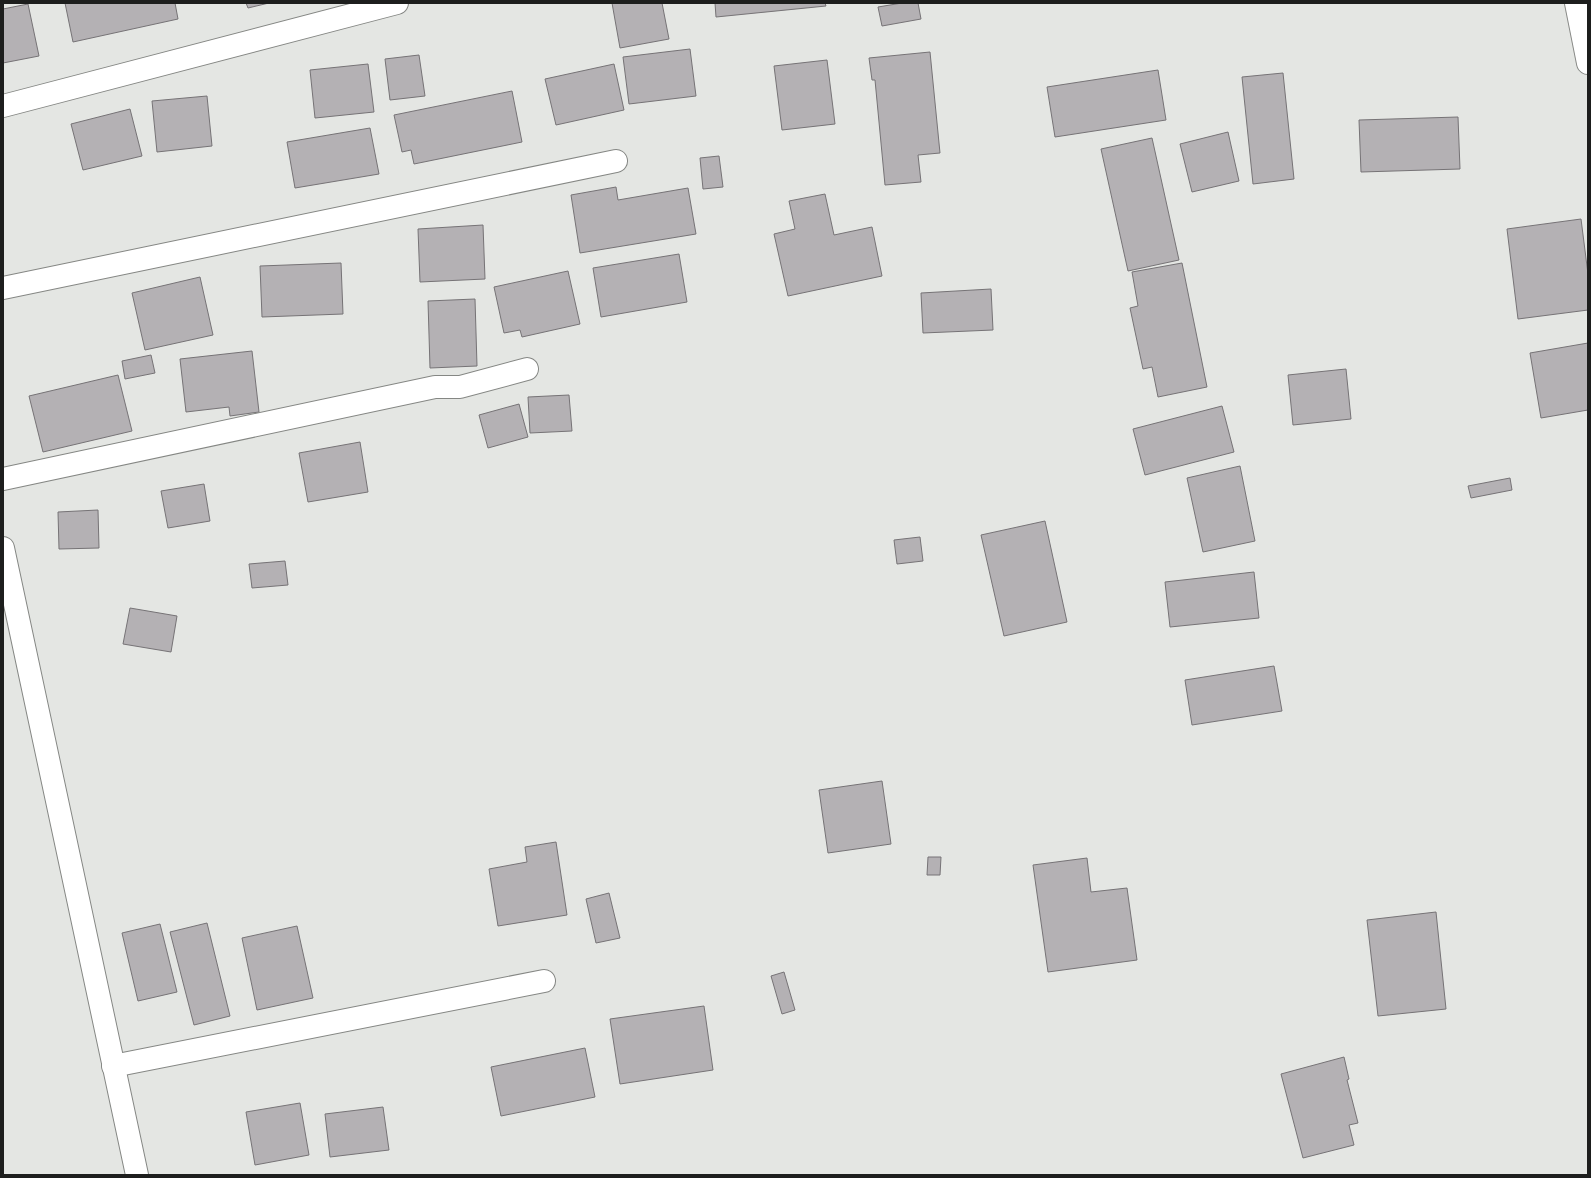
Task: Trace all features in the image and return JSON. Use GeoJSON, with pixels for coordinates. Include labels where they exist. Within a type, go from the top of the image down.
{"type":"FeatureCollection","features":[{"type":"Feature","properties":{"kind":"street"},"geometry":{"type":"LineString","coordinates":[[3,106],[397,3]]}},
{"type":"Feature","properties":{"kind":"street"},"geometry":{"type":"LineString","coordinates":[[1576,3],[1588,63]]}},
{"type":"Feature","properties":{"kind":"street"},"geometry":{"type":"LineString","coordinates":[[3,288],[616,161]]}},
{"type":"Feature","properties":{"kind":"street"},"geometry":{"type":"LineString","coordinates":[[3,479],[435,387],[460,387],[527,368]]}},
{"type":"Feature","properties":{"kind":"street"},"geometry":{"type":"LineString","coordinates":[[3,548],[137,1175]]}},
{"type":"Feature","properties":{"kind":"street"},"geometry":{"type":"LineString","coordinates":[[113,1066],[544,981]]}},
{"type":"Feature","properties":{"kind":"building"},"geometry":{"type":"Polygon","coordinates":[[[65,3],[175,3],[178,19],[73,42],[65,3]]]}},
{"type":"Feature","properties":{"kind":"building"},"geometry":{"type":"Polygon","coordinates":[[[246,3],[269,3],[248,8],[246,3]]]}},
{"type":"Feature","properties":{"kind":"building"},"geometry":{"type":"Polygon","coordinates":[[[612,3],[662,3],[669,39],[620,48],[612,3]]]}},
{"type":"Feature","properties":{"kind":"building"},"geometry":{"type":"Polygon","coordinates":[[[715,3],[825,3],[826,6],[716,17],[715,3]]]}},
{"type":"Feature","properties":{"kind":"building"},"geometry":{"type":"Polygon","coordinates":[[[902,3],[918,3],[921,19],[882,26],[878,7],[902,3]]]}},
{"type":"Feature","properties":{"kind":"building"},"geometry":{"type":"Polygon","coordinates":[[[28,4],[39,56],[3,63],[3,9],[28,4]]]}},
{"type":"Feature","properties":{"kind":"building"},"geometry":{"type":"Polygon","coordinates":[[[690,49],[696,96],[629,104],[623,57],[690,49]]]}},
{"type":"Feature","properties":{"kind":"building"},"geometry":{"type":"Polygon","coordinates":[[[930,52],[940,153],[918,155],[921,182],[885,185],[875,80],[872,80],[869,58],[930,52]]]}},
{"type":"Feature","properties":{"kind":"building"},"geometry":{"type":"Polygon","coordinates":[[[419,55],[425,96],[390,100],[385,59],[419,55]]]}},
{"type":"Feature","properties":{"kind":"building"},"geometry":{"type":"Polygon","coordinates":[[[827,60],[835,124],[782,130],[774,66],[827,60]]]}},
{"type":"Feature","properties":{"kind":"building"},"geometry":{"type":"Polygon","coordinates":[[[368,64],[374,112],[315,118],[310,70],[368,64]]]}},
{"type":"Feature","properties":{"kind":"building"},"geometry":{"type":"Polygon","coordinates":[[[614,64],[624,110],[556,125],[545,79],[614,64]]]}},
{"type":"Feature","properties":{"kind":"building"},"geometry":{"type":"Polygon","coordinates":[[[1158,70],[1166,120],[1055,137],[1047,87],[1158,70]]]}},
{"type":"Feature","properties":{"kind":"building"},"geometry":{"type":"Polygon","coordinates":[[[1283,73],[1294,179],[1253,184],[1242,77],[1283,73]]]}},
{"type":"Feature","properties":{"kind":"building"},"geometry":{"type":"Polygon","coordinates":[[[512,91],[522,142],[414,164],[411,150],[402,152],[394,115],[512,91]]]}},
{"type":"Feature","properties":{"kind":"building"},"geometry":{"type":"Polygon","coordinates":[[[207,96],[212,146],[157,152],[152,101],[207,96]]]}},
{"type":"Feature","properties":{"kind":"building"},"geometry":{"type":"Polygon","coordinates":[[[130,109],[142,156],[83,170],[71,124],[130,109]]]}},
{"type":"Feature","properties":{"kind":"building"},"geometry":{"type":"Polygon","coordinates":[[[1458,117],[1460,169],[1361,172],[1359,120],[1458,117]]]}},
{"type":"Feature","properties":{"kind":"building"},"geometry":{"type":"Polygon","coordinates":[[[370,128],[379,174],[295,188],[287,142],[370,128]]]}},
{"type":"Feature","properties":{"kind":"building"},"geometry":{"type":"Polygon","coordinates":[[[1228,132],[1239,181],[1192,192],[1180,144],[1228,132]]]}},
{"type":"Feature","properties":{"kind":"building"},"geometry":{"type":"Polygon","coordinates":[[[1152,138],[1179,260],[1128,271],[1101,149],[1152,138]]]}},
{"type":"Feature","properties":{"kind":"building"},"geometry":{"type":"Polygon","coordinates":[[[719,156],[723,187],[703,189],[700,158],[719,156]]]}},
{"type":"Feature","properties":{"kind":"building"},"geometry":{"type":"Polygon","coordinates":[[[616,187],[618,200],[688,188],[696,234],[580,253],[571,195],[616,187]]]}},
{"type":"Feature","properties":{"kind":"building"},"geometry":{"type":"Polygon","coordinates":[[[825,194],[834,235],[872,227],[882,276],[788,296],[774,234],[795,229],[789,201],[825,194]]]}},
{"type":"Feature","properties":{"kind":"building"},"geometry":{"type":"Polygon","coordinates":[[[1581,219],[1588,274],[1588,310],[1518,319],[1507,229],[1581,219]]]}},
{"type":"Feature","properties":{"kind":"building"},"geometry":{"type":"Polygon","coordinates":[[[483,225],[485,279],[420,282],[418,229],[483,225]]]}},
{"type":"Feature","properties":{"kind":"building"},"geometry":{"type":"Polygon","coordinates":[[[679,254],[687,302],[601,317],[593,268],[679,254]]]}},
{"type":"Feature","properties":{"kind":"building"},"geometry":{"type":"Polygon","coordinates":[[[341,263],[343,314],[262,317],[260,266],[341,263]]]}},
{"type":"Feature","properties":{"kind":"building"},"geometry":{"type":"Polygon","coordinates":[[[1182,263],[1207,387],[1158,397],[1152,367],[1143,369],[1130,308],[1138,306],[1132,272],[1182,263]]]}},
{"type":"Feature","properties":{"kind":"building"},"geometry":{"type":"Polygon","coordinates":[[[568,271],[580,324],[522,337],[520,330],[504,333],[494,287],[568,271]]]}},
{"type":"Feature","properties":{"kind":"building"},"geometry":{"type":"Polygon","coordinates":[[[200,277],[213,335],[145,350],[132,293],[200,277]]]}},
{"type":"Feature","properties":{"kind":"building"},"geometry":{"type":"Polygon","coordinates":[[[991,289],[993,330],[923,333],[921,293],[991,289]]]}},
{"type":"Feature","properties":{"kind":"building"},"geometry":{"type":"Polygon","coordinates":[[[475,299],[477,366],[430,368],[428,301],[475,299]]]}},
{"type":"Feature","properties":{"kind":"building"},"geometry":{"type":"Polygon","coordinates":[[[1588,343],[1588,410],[1541,418],[1530,353],[1588,343]]]}},
{"type":"Feature","properties":{"kind":"building"},"geometry":{"type":"Polygon","coordinates":[[[252,351],[259,412],[230,416],[229,407],[186,412],[180,359],[252,351]]]}},
{"type":"Feature","properties":{"kind":"building"},"geometry":{"type":"Polygon","coordinates":[[[151,355],[155,373],[125,379],[122,361],[151,355]]]}},
{"type":"Feature","properties":{"kind":"building"},"geometry":{"type":"Polygon","coordinates":[[[1346,369],[1351,419],[1293,425],[1288,375],[1346,369]]]}},
{"type":"Feature","properties":{"kind":"building"},"geometry":{"type":"Polygon","coordinates":[[[118,375],[132,431],[43,452],[29,396],[118,375]]]}},
{"type":"Feature","properties":{"kind":"building"},"geometry":{"type":"Polygon","coordinates":[[[569,395],[572,431],[530,433],[528,397],[569,395]]]}},
{"type":"Feature","properties":{"kind":"building"},"geometry":{"type":"Polygon","coordinates":[[[519,404],[528,437],[488,448],[479,415],[519,404]]]}},
{"type":"Feature","properties":{"kind":"building"},"geometry":{"type":"Polygon","coordinates":[[[1222,406],[1234,452],[1145,475],[1133,429],[1222,406]]]}},
{"type":"Feature","properties":{"kind":"building"},"geometry":{"type":"Polygon","coordinates":[[[360,442],[368,492],[308,502],[299,453],[360,442]]]}},
{"type":"Feature","properties":{"kind":"building"},"geometry":{"type":"Polygon","coordinates":[[[1240,466],[1255,541],[1203,552],[1187,478],[1240,466]]]}},
{"type":"Feature","properties":{"kind":"building"},"geometry":{"type":"Polygon","coordinates":[[[1510,478],[1512,490],[1471,498],[1468,486],[1510,478]]]}},
{"type":"Feature","properties":{"kind":"building"},"geometry":{"type":"Polygon","coordinates":[[[204,484],[210,521],[168,528],[161,491],[204,484]]]}},
{"type":"Feature","properties":{"kind":"building"},"geometry":{"type":"Polygon","coordinates":[[[98,510],[99,548],[59,549],[58,512],[98,510]]]}},
{"type":"Feature","properties":{"kind":"building"},"geometry":{"type":"Polygon","coordinates":[[[1045,521],[1067,622],[1004,636],[981,535],[1045,521]]]}},
{"type":"Feature","properties":{"kind":"building"},"geometry":{"type":"Polygon","coordinates":[[[920,537],[923,561],[897,564],[894,540],[920,537]]]}},
{"type":"Feature","properties":{"kind":"building"},"geometry":{"type":"Polygon","coordinates":[[[285,561],[288,585],[252,588],[249,564],[285,561]]]}},
{"type":"Feature","properties":{"kind":"building"},"geometry":{"type":"Polygon","coordinates":[[[1254,572],[1259,618],[1170,627],[1165,582],[1254,572]]]}},
{"type":"Feature","properties":{"kind":"building"},"geometry":{"type":"Polygon","coordinates":[[[130,608],[177,616],[171,652],[123,644],[130,608]]]}},
{"type":"Feature","properties":{"kind":"building"},"geometry":{"type":"Polygon","coordinates":[[[1274,666],[1282,711],[1192,725],[1185,680],[1274,666]]]}},
{"type":"Feature","properties":{"kind":"building"},"geometry":{"type":"Polygon","coordinates":[[[882,781],[891,844],[828,853],[819,790],[882,781]]]}},
{"type":"Feature","properties":{"kind":"building"},"geometry":{"type":"Polygon","coordinates":[[[556,842],[567,915],[498,926],[489,869],[527,862],[525,847],[556,842]]]}},
{"type":"Feature","properties":{"kind":"building"},"geometry":{"type":"Polygon","coordinates":[[[928,857],[941,857],[940,875],[927,875],[928,857]]]}},
{"type":"Feature","properties":{"kind":"building"},"geometry":{"type":"Polygon","coordinates":[[[1087,858],[1091,892],[1127,888],[1137,960],[1048,972],[1033,865],[1087,858]]]}},
{"type":"Feature","properties":{"kind":"building"},"geometry":{"type":"Polygon","coordinates":[[[609,893],[620,938],[596,943],[586,899],[609,893]]]}},
{"type":"Feature","properties":{"kind":"building"},"geometry":{"type":"Polygon","coordinates":[[[1436,912],[1446,1009],[1378,1016],[1367,920],[1436,912]]]}},
{"type":"Feature","properties":{"kind":"building"},"geometry":{"type":"Polygon","coordinates":[[[207,923],[230,1016],[194,1025],[170,932],[207,923]]]}},
{"type":"Feature","properties":{"kind":"building"},"geometry":{"type":"Polygon","coordinates":[[[160,924],[177,992],[138,1001],[122,933],[160,924]]]}},
{"type":"Feature","properties":{"kind":"building"},"geometry":{"type":"Polygon","coordinates":[[[297,926],[313,998],[257,1010],[242,938],[297,926]]]}},
{"type":"Feature","properties":{"kind":"building"},"geometry":{"type":"Polygon","coordinates":[[[784,972],[795,1010],[782,1014],[771,976],[784,972]]]}},
{"type":"Feature","properties":{"kind":"building"},"geometry":{"type":"Polygon","coordinates":[[[704,1006],[713,1070],[620,1084],[610,1019],[704,1006]]]}},
{"type":"Feature","properties":{"kind":"building"},"geometry":{"type":"Polygon","coordinates":[[[585,1048],[595,1097],[501,1116],[491,1067],[585,1048]]]}},
{"type":"Feature","properties":{"kind":"building"},"geometry":{"type":"Polygon","coordinates":[[[1344,1057],[1349,1079],[1347,1080],[1358,1123],[1349,1125],[1354,1145],[1303,1158],[1281,1074],[1344,1057]]]}},
{"type":"Feature","properties":{"kind":"building"},"geometry":{"type":"Polygon","coordinates":[[[300,1103],[309,1155],[255,1165],[246,1112],[300,1103]]]}},
{"type":"Feature","properties":{"kind":"building"},"geometry":{"type":"Polygon","coordinates":[[[383,1107],[389,1150],[330,1157],[325,1114],[383,1107]]]}}]}
